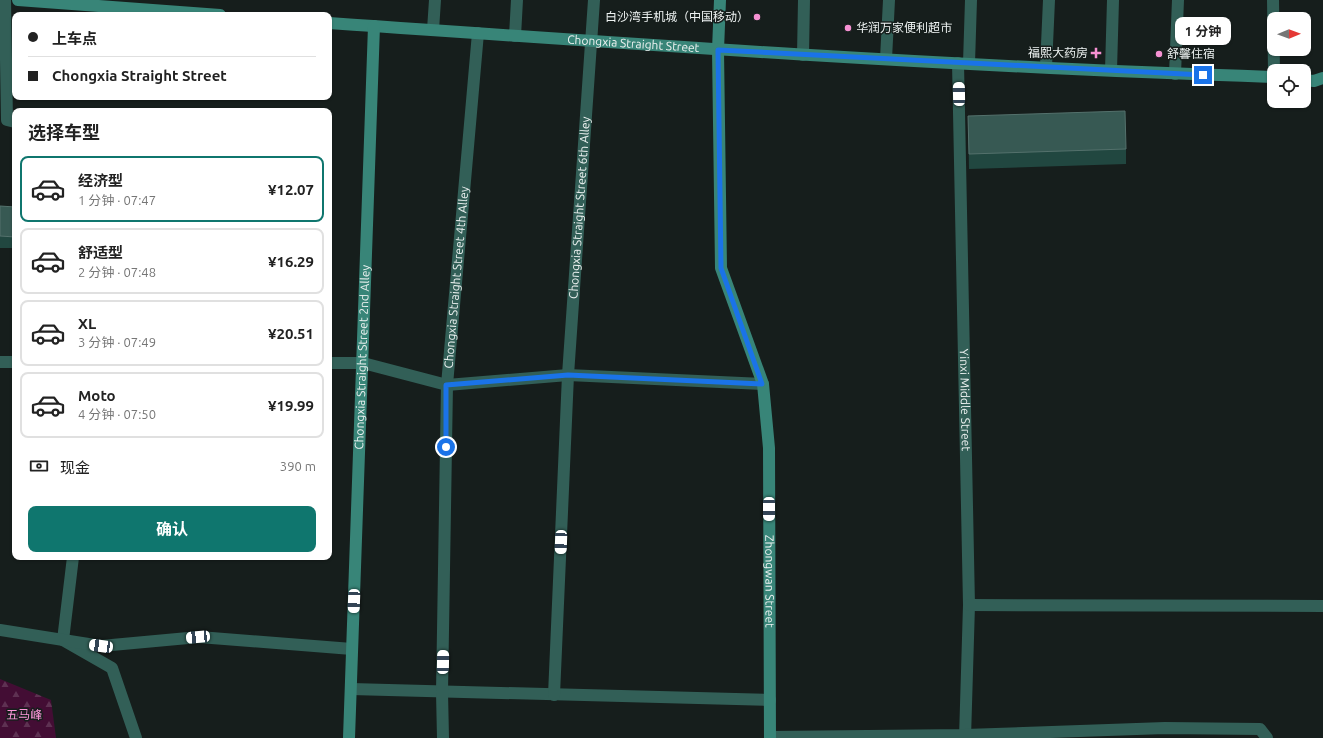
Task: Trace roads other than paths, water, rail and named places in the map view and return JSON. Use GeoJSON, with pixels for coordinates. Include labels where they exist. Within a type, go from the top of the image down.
{"type":"FeatureCollection","features":[{"type":"Feature","properties":{"kind":"street"},"geometry":{"type":"LineString","coordinates":[[5,0],[7,120],[12,121]]}},
{"type":"Feature","properties":{"kind":"street"},"geometry":{"type":"LineString","coordinates":[[18,0],[180,12]]}},
{"type":"Feature","properties":{"kind":"street"},"geometry":{"type":"LineString","coordinates":[[433,30],[434,0]]}},
{"type":"Feature","properties":{"kind":"street"},"geometry":{"type":"LineString","coordinates":[[515,36],[517,0]]}},
{"type":"Feature","properties":{"kind":"street","name":"Chongxia Straight Street 6th Alley"},"geometry":{"type":"LineString","coordinates":[[554,695],[568,375],[594,0]]}},
{"type":"Feature","properties":{"kind":"street","name":"Zhongwan Street"},"geometry":{"type":"LineString","coordinates":[[720,0],[718,50],[721,268],[762,384],[769,448],[770,738]]}},
{"type":"Feature","properties":{"kind":"street"},"geometry":{"type":"LineString","coordinates":[[803,55],[804,0]]}},
{"type":"Feature","properties":{"kind":"street"},"geometry":{"type":"LineString","coordinates":[[886,59],[889,0]]}},
{"type":"Feature","properties":{"kind":"street","name":"Yinxi Middle Street"},"geometry":{"type":"LineString","coordinates":[[965,736],[969,605],[964,63],[970,0]]}},
{"type":"Feature","properties":{"kind":"street"},"geometry":{"type":"LineString","coordinates":[[1046,67],[1049,0]]}},
{"type":"Feature","properties":{"kind":"street"},"geometry":{"type":"LineString","coordinates":[[1111,70],[1113,0]]}},
{"type":"Feature","properties":{"kind":"street"},"geometry":{"type":"LineString","coordinates":[[1174,74],[1178,0]]}},
{"type":"Feature","properties":{"kind":"street"},"geometry":{"type":"LineString","coordinates":[[1273,0],[1274,64]]}},
{"type":"Feature","properties":{"kind":"street","name":"Chongxia Straight Street"},"geometry":{"type":"LineString","coordinates":[[332,23],[803,55],[1174,74],[1267,77]]}},
{"type":"Feature","properties":{"kind":"street","name":"Chongxia Straight Street 2nd Alley"},"geometry":{"type":"LineString","coordinates":[[349,738],[374,26]]}},
{"type":"Feature","properties":{"kind":"street","name":"Chongxia Straight Street 4th Alley"},"geometry":{"type":"LineString","coordinates":[[443,738],[442,692],[446,385],[478,33]]}},
{"type":"Feature","properties":{"kind":"street"},"geometry":{"type":"LineString","coordinates":[[1311,81],[1323,78]]}},
{"type":"Feature","properties":{"kind":"street"},"geometry":{"type":"LineString","coordinates":[[0,362],[12,362]]}},
{"type":"Feature","properties":{"kind":"street"},"geometry":{"type":"LineString","coordinates":[[332,363],[363,363],[446,385],[568,375],[762,384]]}},
{"type":"Feature","properties":{"kind":"street"},"geometry":{"type":"LineString","coordinates":[[63,640],[73,560]]}},
{"type":"Feature","properties":{"kind":"street"},"geometry":{"type":"LineString","coordinates":[[969,605],[1323,606]]}},
{"type":"Feature","properties":{"kind":"street"},"geometry":{"type":"LineString","coordinates":[[0,630],[101,646],[198,637],[352,649]]}},
{"type":"Feature","properties":{"kind":"street"},"geometry":{"type":"LineString","coordinates":[[63,640],[112,668],[136,738]]}},
{"type":"Feature","properties":{"kind":"street"},"geometry":{"type":"LineString","coordinates":[[351,689],[770,700]]}},
{"type":"Feature","properties":{"kind":"street"},"geometry":{"type":"LineString","coordinates":[[770,738],[965,736],[1165,728],[1260,729],[1267,738]]}},
{"type":"Feature","properties":{"kind":"place","name":"白沙湾手机城（中国移动）"},"geometry":{"type":"Point","coordinates":[757,17]}},
{"type":"Feature","properties":{"kind":"place","name":"华润万家便利超市"},"geometry":{"type":"Point","coordinates":[848,28]}},
{"type":"Feature","properties":{"kind":"place","name":"福熙大药房"},"geometry":{"type":"Point","coordinates":[1096,53]}},
{"type":"Feature","properties":{"kind":"place","name":"舒馨住宿"},"geometry":{"type":"Point","coordinates":[1159,54]}},
{"type":"Feature","properties":{"kind":"park label","name":"五马峰"},"geometry":{"type":"Point","coordinates":[24,715]}}]}
